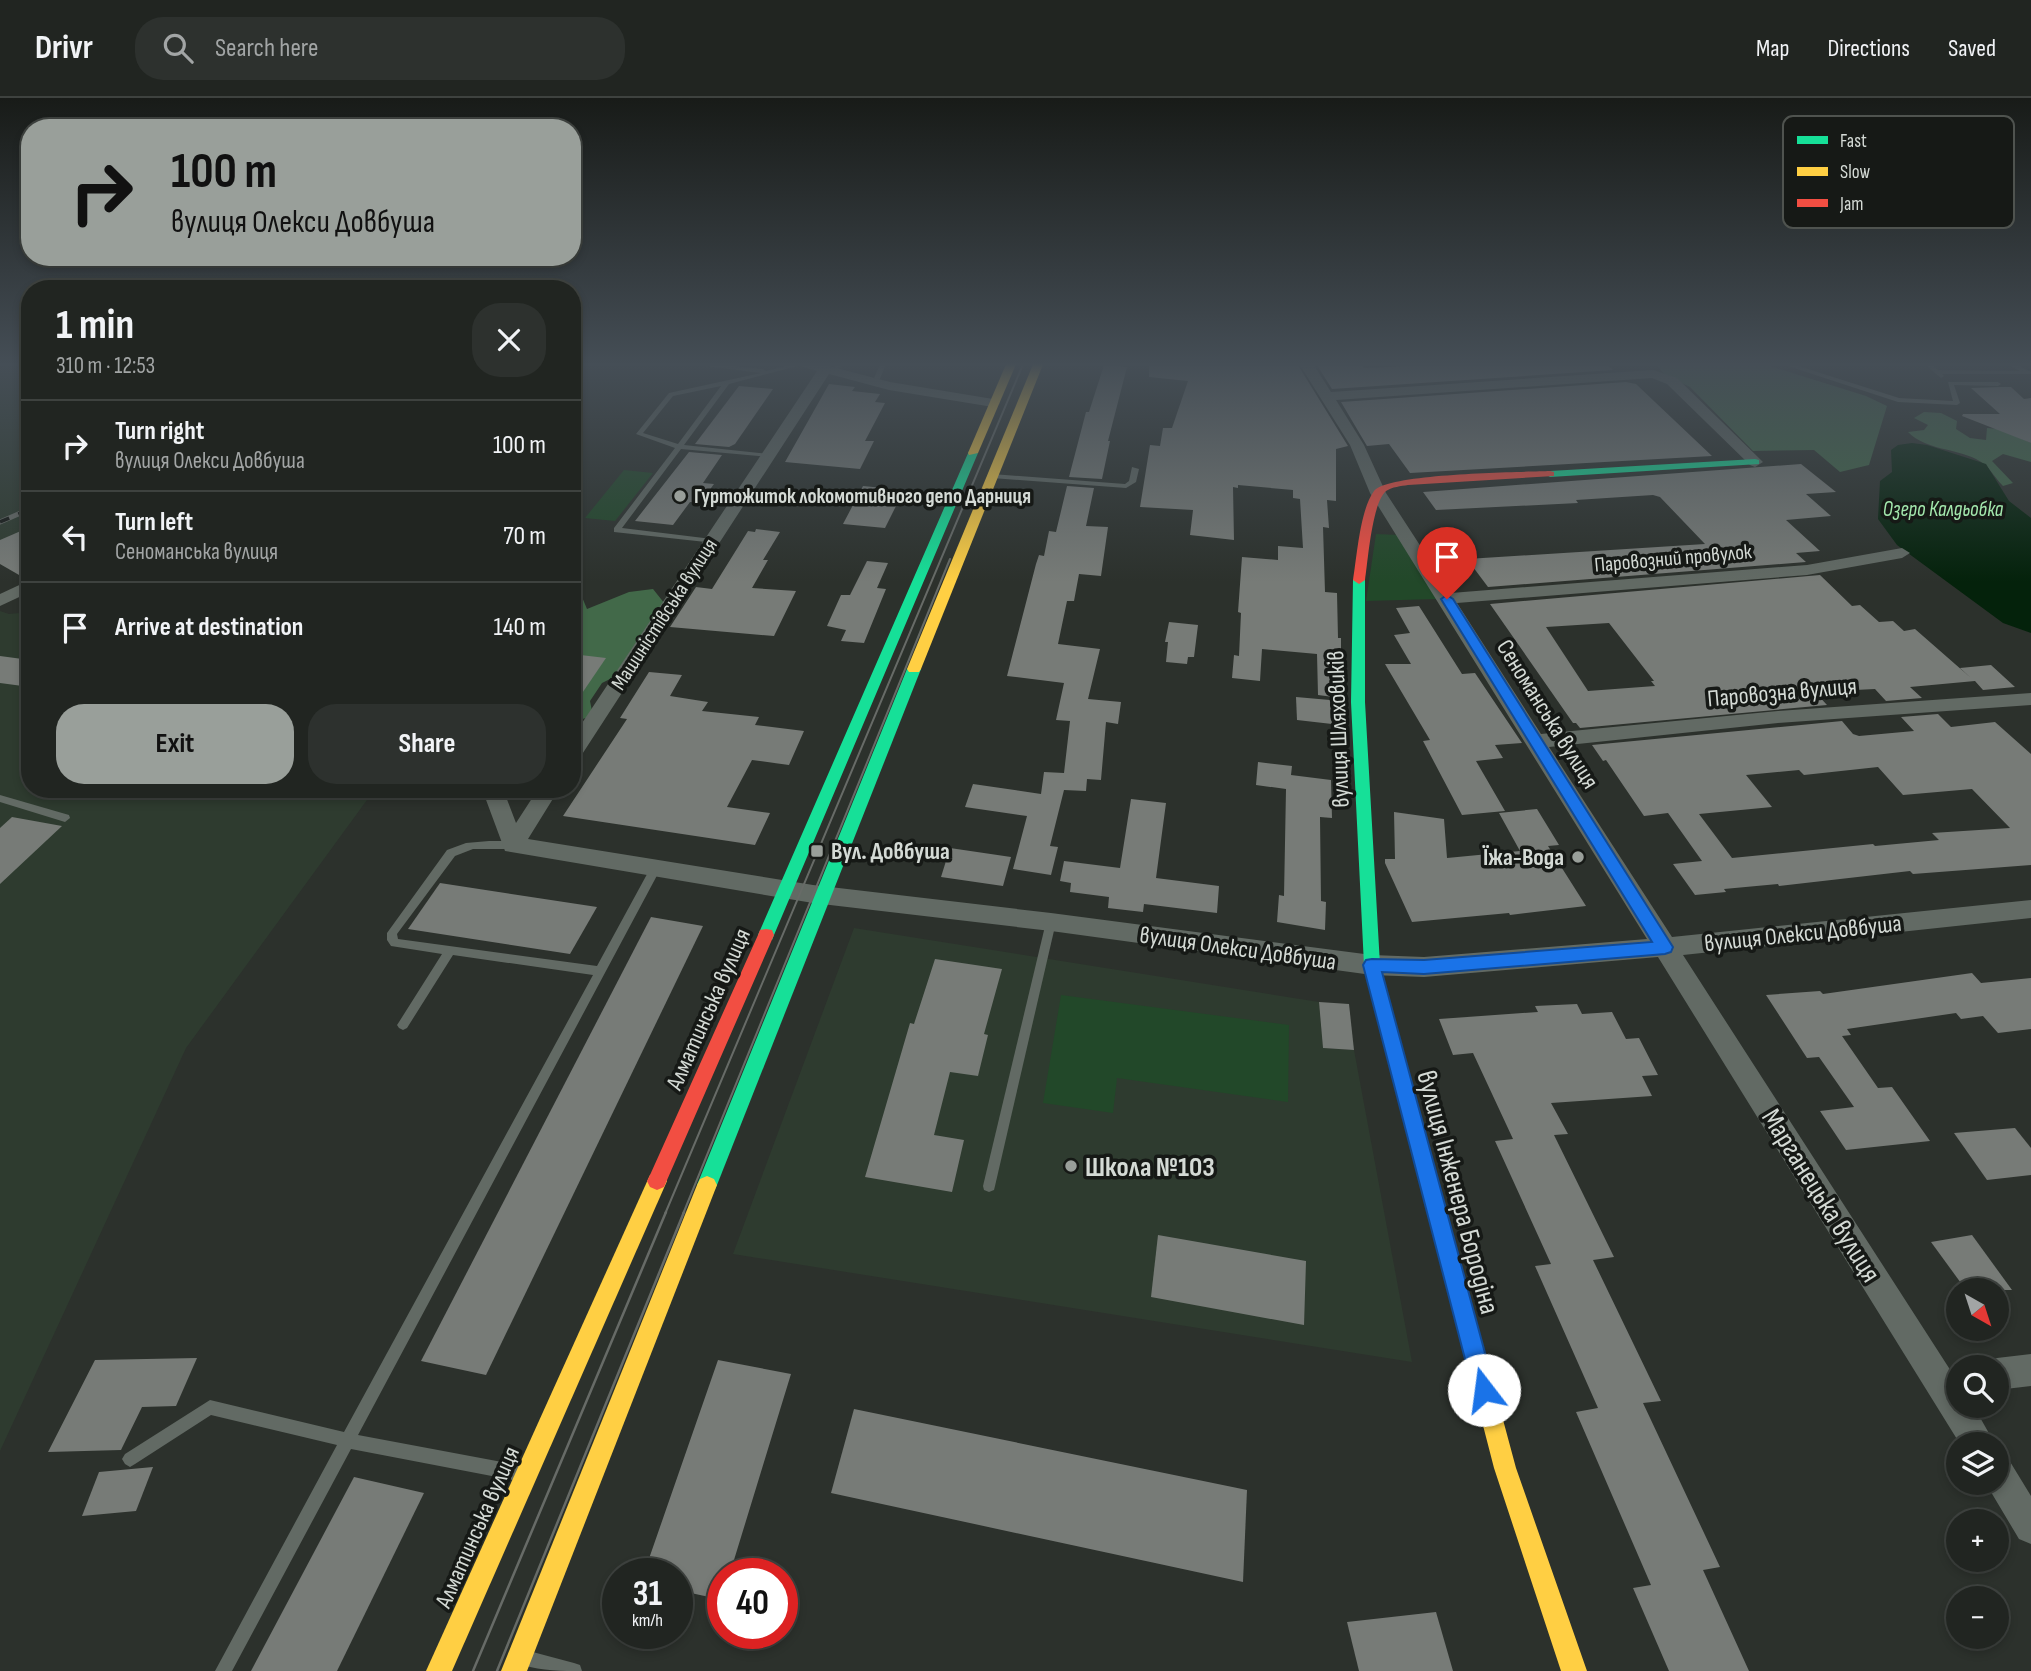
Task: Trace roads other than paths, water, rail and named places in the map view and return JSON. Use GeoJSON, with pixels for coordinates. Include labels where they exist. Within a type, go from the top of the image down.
{"type":"FeatureCollection","features":[{"type":"Feature","properties":{"kind":"street","name":"Машиністівська вулиця"},"geometry":{"type":"LineString","coordinates":[[581,740],[783,435]]}},
{"type":"Feature","properties":{"kind":"street","name":"Алматинська вулиця"},"geometry":{"type":"LineString","coordinates":[[439,1671],[786,890],[979,435]]}},
{"type":"Feature","properties":{"kind":"street"},"geometry":{"type":"LineString","coordinates":[[517,1664],[1008,435]]}},
{"type":"Feature","properties":{"kind":"street","name":"Сеноманська вулиця"},"geometry":{"type":"LineString","coordinates":[[1351,435],[1378,493],[1665,947]]}},
{"type":"Feature","properties":{"kind":"street"},"geometry":{"type":"LineString","coordinates":[[1728,435],[1755,462]]}},
{"type":"Feature","properties":{"kind":"street"},"geometry":{"type":"LineString","coordinates":[[1378,493],[1387,486],[1408,482],[1755,462]]}},
{"type":"Feature","properties":{"kind":"street","name":"вулиця Шляховиків"},"geometry":{"type":"LineString","coordinates":[[1372,965],[1359,716],[1357,588],[1367,532],[1378,493]]}},
{"type":"Feature","properties":{"kind":"street","name":"Паровозний провулок"},"geometry":{"type":"LineString","coordinates":[[1447,599],[1807,570],[1902,553]]}},
{"type":"Feature","properties":{"kind":"street","name":"Паровозна вулиця"},"geometry":{"type":"LineString","coordinates":[[1537,741],[1778,717],[2031,699]]}},
{"type":"Feature","properties":{"kind":"street"},"geometry":{"type":"LineString","coordinates":[[495,798],[513,845]]}},
{"type":"Feature","properties":{"kind":"street"},"geometry":{"type":"LineString","coordinates":[[513,845],[544,798]]}},
{"type":"Feature","properties":{"kind":"street","name":"вулиця Олекси Довбуша"},"geometry":{"type":"LineString","coordinates":[[513,845],[823,896],[1051,922],[1372,965],[1424,967],[1665,947],[2031,909]]}},
{"type":"Feature","properties":{"kind":"street","name":"Марганецька вулиця"},"geometry":{"type":"LineString","coordinates":[[1665,947],[1946,1375]]}},
{"type":"Feature","properties":{"kind":"street","name":"вулиця Інженера Бородіна"},"geometry":{"type":"LineString","coordinates":[[1372,965],[1505,1468],[1574,1671]]}},
{"type":"Feature","properties":{"kind":"street"},"geometry":{"type":"LineString","coordinates":[[2009,1373],[2031,1370]]}},
{"type":"Feature","properties":{"kind":"street"},"geometry":{"type":"LineString","coordinates":[[2009,1491],[2031,1527]]}},
{"type":"Feature","properties":{"kind":"lane"},"geometry":{"type":"LineString","coordinates":[[646,435],[679,447],[768,456]]}},
{"type":"Feature","properties":{"kind":"lane"},"geometry":{"type":"LineString","coordinates":[[688,435],[617,530],[712,541]]}},
{"type":"Feature","properties":{"kind":"lane"},"geometry":{"type":"LineString","coordinates":[[992,475],[1126,486],[1132,482],[1135,469]]}},
{"type":"Feature","properties":{"kind":"lane"},"geometry":{"type":"LineString","coordinates":[[0,798],[65,818]]}},
{"type":"Feature","properties":{"kind":"lane"},"geometry":{"type":"LineString","coordinates":[[513,845],[473,845],[461,847],[451,853],[390,937],[396,943],[600,971]]}},
{"type":"Feature","properties":{"kind":"lane"},"geometry":{"type":"LineString","coordinates":[[223,1671],[656,868]]}},
{"type":"Feature","properties":{"kind":"lane"},"geometry":{"type":"LineString","coordinates":[[989,1186],[1051,922]]}},
{"type":"Feature","properties":{"kind":"lane"},"geometry":{"type":"LineString","coordinates":[[403,1025],[450,950]]}},
{"type":"Feature","properties":{"kind":"lane"},"geometry":{"type":"LineString","coordinates":[[130,1459],[210,1407],[349,1441],[525,1474]]}},
{"type":"Feature","properties":{"kind":"lane"},"geometry":{"type":"LineString","coordinates":[[517,1664],[574,1671]]}},
{"type":"Feature","properties":{"kind":"water","name":"Озеро Калдьобка"},"geometry":{"type":"Polygon","coordinates":[[[1898,445],[1927,445],[1986,464],[2009,501],[2031,518],[2031,633],[2003,623],[1897,545],[1878,519],[1880,481],[1892,472],[1891,450],[1898,445]]]}},
{"type":"Feature","properties":{"kind":"tram line"},"geometry":{"type":"LineString","coordinates":[[665,1214],[993,435]]}},
{"type":"Feature","properties":{"kind":"tram line"},"geometry":{"type":"LineString","coordinates":[[683,1214],[950,559]]}},
{"type":"Feature","properties":{"kind":"tram line"},"geometry":{"type":"LineString","coordinates":[[473,1671],[666,1212]]}},
{"type":"Feature","properties":{"kind":"tram line"},"geometry":{"type":"LineString","coordinates":[[497,1671],[684,1212]]}},
{"type":"Feature","properties":{"kind":"railway"},"geometry":{"type":"LineString","coordinates":[[0,522],[21,513]]}},
{"type":"Feature","properties":{"kind":"place","name":"Гуртожиток локомотивного депо Дарниця"},"geometry":{"type":"Point","coordinates":[680,496]}},
{"type":"Feature","properties":{"kind":"place","name":"Вул. Довбуша"},"geometry":{"type":"Point","coordinates":[817,851]}},
{"type":"Feature","properties":{"kind":"place","name":"Їжа-Вода"},"geometry":{"type":"Point","coordinates":[1578,857]}},
{"type":"Feature","properties":{"kind":"place","name":"Школа №103"},"geometry":{"type":"Point","coordinates":[1071,1166]}}]}
